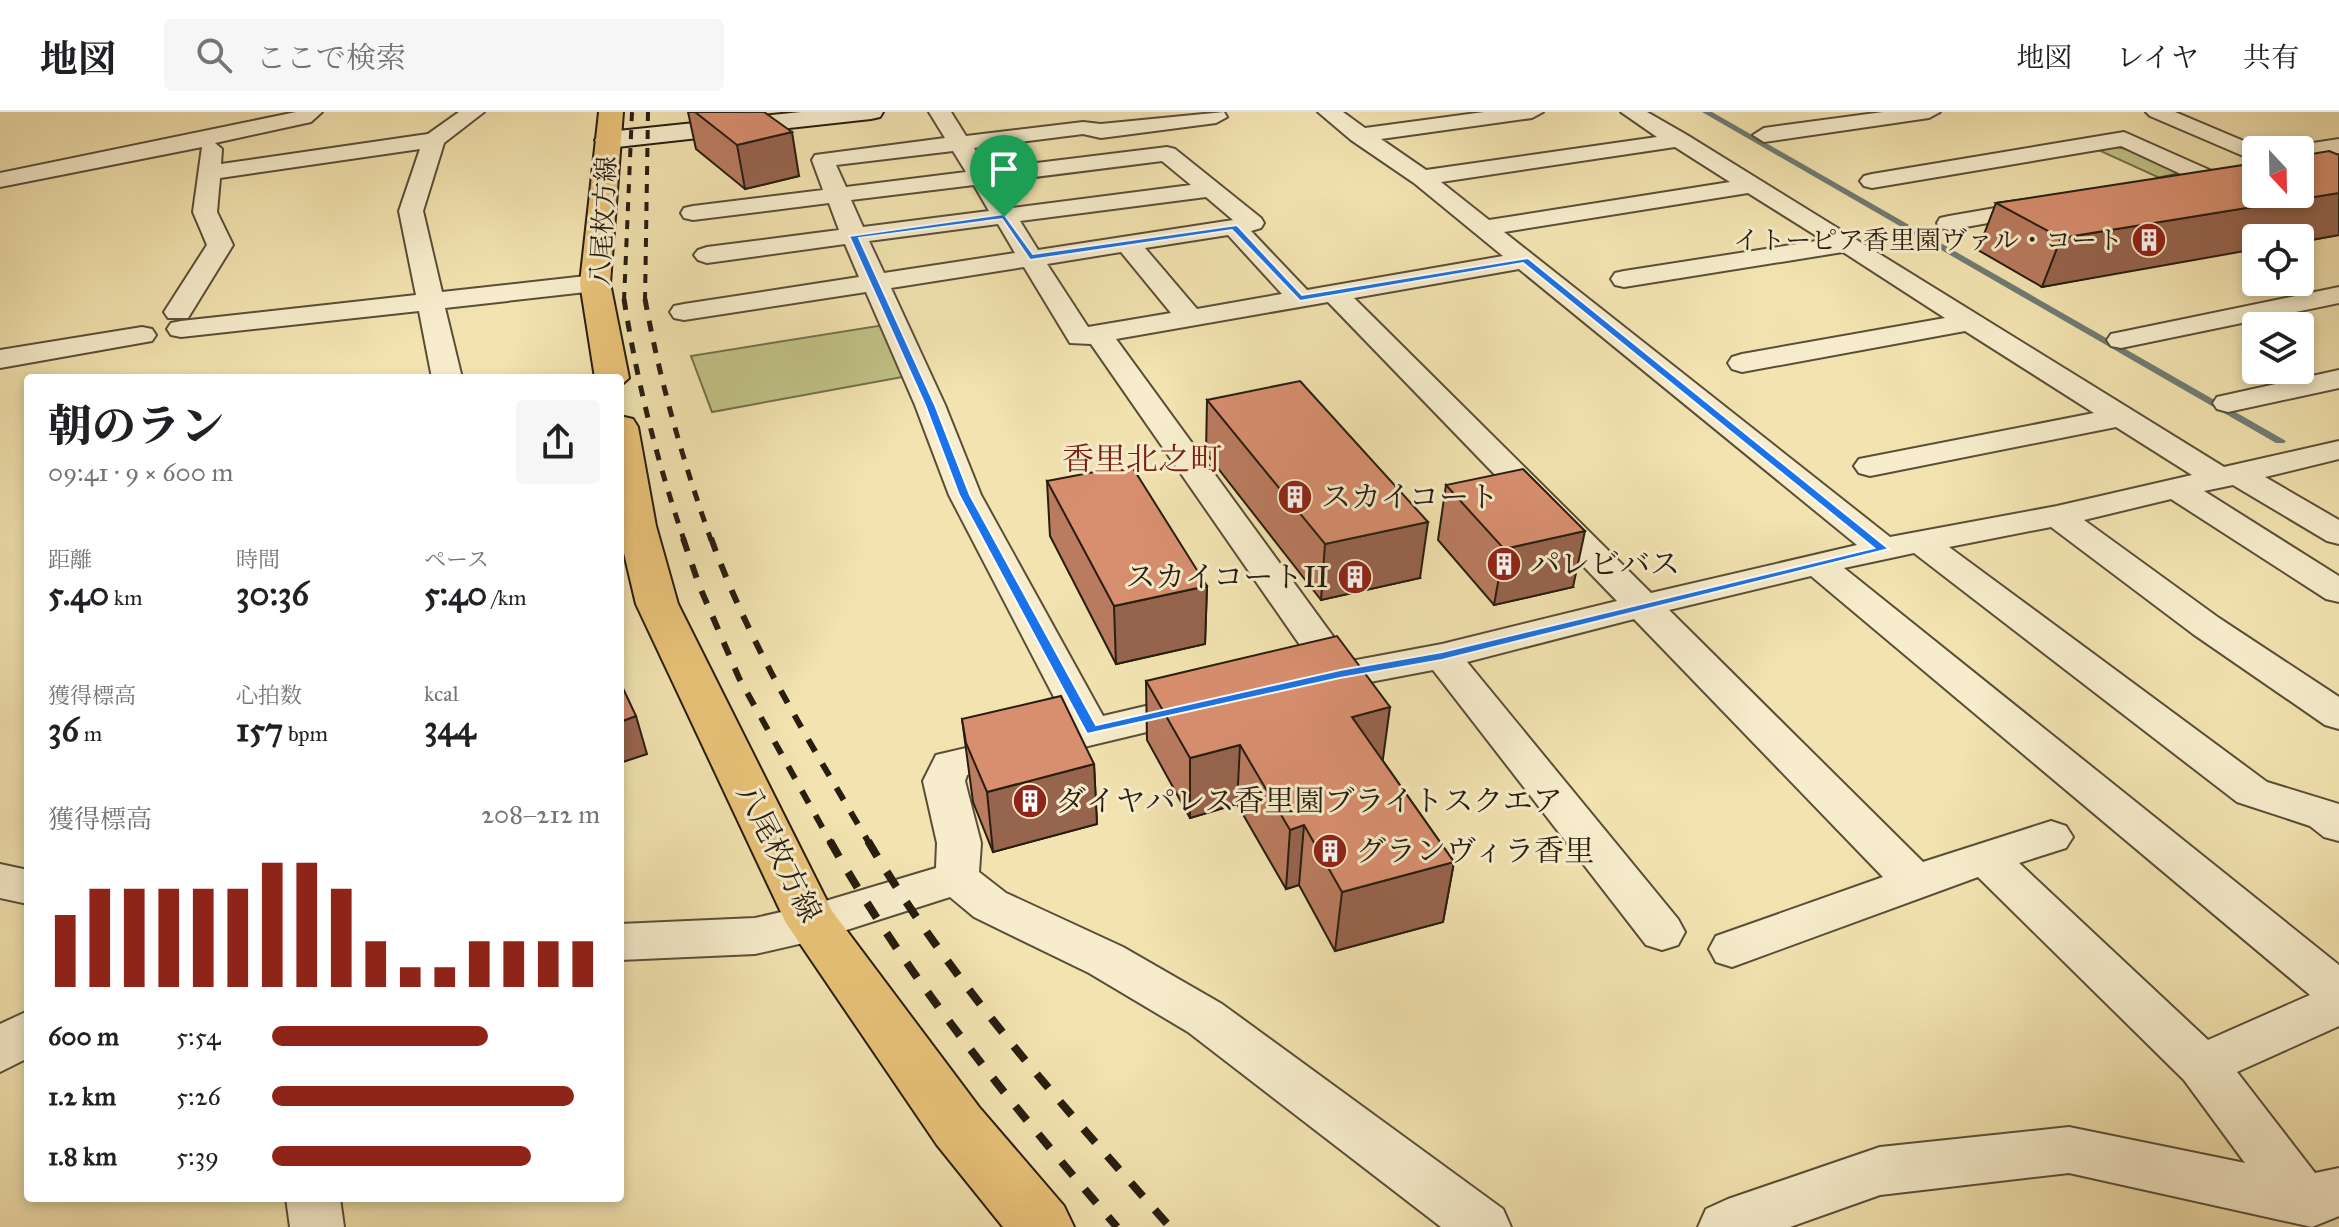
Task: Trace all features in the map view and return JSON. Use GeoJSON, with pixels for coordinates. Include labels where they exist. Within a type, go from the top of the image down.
{"type":"FeatureCollection","features":[{"type":"Feature","properties":{"kind":"main road"},"geometry":{"type":"LineString","coordinates":[[610,126],[871,112]]}},
{"type":"Feature","properties":{"kind":"main road","name":"八尾枚方線"},"geometry":{"type":"LineString","coordinates":[[610,126],[595,283],[611,374]]}},
{"type":"Feature","properties":{"kind":"main road","name":"八尾枚方線"},"geometry":{"type":"LineString","coordinates":[[624,478],[628,528],[657,604],[812,923],[958,1126],[1042,1227]]}},
{"type":"Feature","properties":{"kind":"street"},"geometry":{"type":"LineString","coordinates":[[0,180],[212,138],[303,117],[311,112]]}},
{"type":"Feature","properties":{"kind":"street"},"geometry":{"type":"LineString","coordinates":[[209,173],[434,140],[473,112]]}},
{"type":"Feature","properties":{"kind":"street"},"geometry":{"type":"LineString","coordinates":[[940,112],[1080,337],[1525,260]]}},
{"type":"Feature","properties":{"kind":"street"},"geometry":{"type":"LineString","coordinates":[[1329,112],[1422,178],[1883,549]]}},
{"type":"Feature","properties":{"kind":"street"},"geometry":{"type":"LineString","coordinates":[[1359,135],[1532,112]]}},
{"type":"Feature","properties":{"kind":"street"},"geometry":{"type":"LineString","coordinates":[[1632,112],[1754,185],[2121,417],[2339,534]]}},
{"type":"Feature","properties":{"kind":"street"},"geometry":{"type":"LineString","coordinates":[[1764,135],[1929,112]]}},
{"type":"Feature","properties":{"kind":"street"},"geometry":{"type":"LineString","coordinates":[[2164,115],[2207,112]]}},
{"type":"Feature","properties":{"kind":"street"},"geometry":{"type":"LineString","coordinates":[[2164,115],[2242,147]]}},
{"type":"Feature","properties":{"kind":"street"},"geometry":{"type":"LineString","coordinates":[[1092,731],[965,495],[930,405],[823,160],[1083,128],[1101,131],[1216,117]]}},
{"type":"Feature","properties":{"kind":"street"},"geometry":{"type":"LineString","coordinates":[[212,138],[205,212],[220,245],[179,320],[431,303],[595,283]]}},
{"type":"Feature","properties":{"kind":"street"},"geometry":{"type":"LineString","coordinates":[[1872,181],[2124,139],[2206,177],[2144,188]]}},
{"type":"Feature","properties":{"kind":"street"},"geometry":{"type":"LineString","coordinates":[[434,140],[411,211],[446,374]]}},
{"type":"Feature","properties":{"kind":"street"},"geometry":{"type":"LineString","coordinates":[[1422,178],[1679,140]]}},
{"type":"Feature","properties":{"kind":"street"},"geometry":{"type":"LineString","coordinates":[[2314,150],[2339,146]]}},
{"type":"Feature","properties":{"kind":"street"},"geometry":{"type":"LineString","coordinates":[[2169,158],[2242,150]]}},
{"type":"Feature","properties":{"kind":"street"},"geometry":{"type":"LineString","coordinates":[[684,312],[1252,223],[1167,154],[693,213]]}},
{"type":"Feature","properties":{"kind":"street"},"geometry":{"type":"LineString","coordinates":[[1949,223],[2059,204],[1972,165]]}},
{"type":"Feature","properties":{"kind":"street"},"geometry":{"type":"LineString","coordinates":[[1483,228],[1754,185]]}},
{"type":"Feature","properties":{"kind":"street"},"geometry":{"type":"LineString","coordinates":[[707,255],[1213,189]]}},
{"type":"Feature","properties":{"kind":"street"},"geometry":{"type":"LineString","coordinates":[[1234,227],[1317,296],[1642,605],[1915,882]]}},
{"type":"Feature","properties":{"kind":"street"},"geometry":{"type":"LineString","coordinates":[[1126,242],[1191,319]]}},
{"type":"Feature","properties":{"kind":"street"},"geometry":{"type":"LineString","coordinates":[[1624,279],[1848,244]]}},
{"type":"Feature","properties":{"kind":"street"},"geometry":{"type":"LineString","coordinates":[[2121,340],[2339,295]]}},
{"type":"Feature","properties":{"kind":"street"},"geometry":{"type":"LineString","coordinates":[[1742,363],[1967,322]]}},
{"type":"Feature","properties":{"kind":"street"},"geometry":{"type":"LineString","coordinates":[[1098,334],[1340,674]]}},
{"type":"Feature","properties":{"kind":"street"},"geometry":{"type":"LineString","coordinates":[[0,359],[142,335]]}},
{"type":"Feature","properties":{"kind":"street"},"geometry":{"type":"LineString","coordinates":[[2228,403],[2339,379]]}},
{"type":"Feature","properties":{"kind":"street"},"geometry":{"type":"LineString","coordinates":[[1870,466],[2121,417]]}},
{"type":"Feature","properties":{"kind":"street"},"geometry":{"type":"LineString","coordinates":[[1278,688],[1442,656],[1642,605],[1883,549],[2057,516],[2339,450]]}},
{"type":"Feature","properties":{"kind":"street"},"geometry":{"type":"LineString","coordinates":[[2177,489],[2339,591]]}},
{"type":"Feature","properties":{"kind":"street"},"geometry":{"type":"LineString","coordinates":[[2057,516],[2206,626],[2339,716]]}},
{"type":"Feature","properties":{"kind":"street"},"geometry":{"type":"LineString","coordinates":[[1921,542],[2252,792],[2325,815],[2339,826]]}},
{"type":"Feature","properties":{"kind":"street"},"geometry":{"type":"LineString","coordinates":[[1820,566],[2339,992]]}},
{"type":"Feature","properties":{"kind":"street"},"geometry":{"type":"LineString","coordinates":[[1442,656],[1662,932]]}},
{"type":"Feature","properties":{"kind":"street"},"geometry":{"type":"LineString","coordinates":[[957,878],[959,843],[944,781],[950,765],[1231,699]]}},
{"type":"Feature","properties":{"kind":"street"},"geometry":{"type":"LineString","coordinates":[[1732,949],[1985,857],[2051,837]]}},
{"type":"Feature","properties":{"kind":"street"},"geometry":{"type":"LineString","coordinates":[[1985,857],[2202,1065],[2319,1207]]}},
{"type":"Feature","properties":{"kind":"street"},"geometry":{"type":"LineString","coordinates":[[624,942],[755,936],[812,923],[957,878]]}},
{"type":"Feature","properties":{"kind":"street"},"geometry":{"type":"LineString","coordinates":[[957,878],[990,905],[1106,960],[1205,1018],[1484,1227]]}},
{"type":"Feature","properties":{"kind":"street"},"geometry":{"type":"LineString","coordinates":[[0,881],[24,886]]}},
{"type":"Feature","properties":{"kind":"street"},"geometry":{"type":"LineString","coordinates":[[2202,1065],[2339,1004]]}},
{"type":"Feature","properties":{"kind":"street"},"geometry":{"type":"LineString","coordinates":[[0,1051],[24,1034]]}},
{"type":"Feature","properties":{"kind":"street"},"geometry":{"type":"LineString","coordinates":[[1725,1227],[1880,1171],[2069,1150],[2319,1207]]}},
{"type":"Feature","properties":{"kind":"street"},"geometry":{"type":"LineString","coordinates":[[314,1202],[317,1227]]}},
{"type":"Feature","properties":{"kind":"green space"},"geometry":{"type":"Polygon","coordinates":[[[2112,146],[2159,160],[2181,176],[2162,179],[2096,149],[2112,146]]]}},
{"type":"Feature","properties":{"kind":"green space"},"geometry":{"type":"Polygon","coordinates":[[[884,325],[908,376],[712,412],[691,356],[884,325]]]}},
{"type":"Feature","properties":{"kind":"building"},"geometry":{"type":"Polygon","coordinates":[[[695,112],[764,112],[792,132],[737,145],[695,112]]]}},
{"type":"Feature","properties":{"kind":"building"},"geometry":{"type":"Polygon","coordinates":[[[2329,151],[2339,155],[2339,193],[2314,197],[2314,154],[2329,151]]]}},
{"type":"Feature","properties":{"kind":"building"},"geometry":{"type":"Polygon","coordinates":[[[2242,165],[2242,208],[2246,208],[2061,238],[1996,203],[2242,165]]]}},
{"type":"Feature","properties":{"kind":"building"},"geometry":{"type":"Polygon","coordinates":[[[1300,381],[1428,522],[1325,544],[1207,400],[1300,381]]]}},
{"type":"Feature","properties":{"kind":"building"},"geometry":{"type":"Polygon","coordinates":[[[1131,465],[1207,586],[1114,606],[1047,481],[1131,465]]]}},
{"type":"Feature","properties":{"kind":"building"},"geometry":{"type":"Polygon","coordinates":[[[1523,469],[1585,531],[1504,549],[1446,485],[1523,469]]]}},
{"type":"Feature","properties":{"kind":"building"},"geometry":{"type":"Polygon","coordinates":[[[1337,636],[1390,707],[1352,717],[1454,862],[1342,892],[1304,825],[1290,830],[1240,745],[1190,758],[1146,681],[1337,636]]]}},
{"type":"Feature","properties":{"kind":"building"},"geometry":{"type":"Polygon","coordinates":[[[624,690],[636,716],[624,720],[624,690]]]}},
{"type":"Feature","properties":{"kind":"building"},"geometry":{"type":"Polygon","coordinates":[[[1061,696],[1094,764],[987,792],[966,743],[962,719],[1061,696]]]}},
{"type":"Feature","properties":{"kind":"waterway"},"geometry":{"type":"LineString","coordinates":[[1706,112],[2280,441]]}},
{"type":"Feature","properties":{"kind":"railway"},"geometry":{"type":"LineString","coordinates":[[624,299],[632,112]]}},
{"type":"Feature","properties":{"kind":"railway"},"geometry":{"type":"LineString","coordinates":[[645,299],[648,112]]}},
{"type":"Feature","properties":{"kind":"railway"},"geometry":{"type":"LineString","coordinates":[[624,299],[649,421],[684,540]]}},
{"type":"Feature","properties":{"kind":"railway"},"geometry":{"type":"LineString","coordinates":[[645,299],[673,421],[711,540]]}},
{"type":"Feature","properties":{"kind":"railway"},"geometry":{"type":"LineString","coordinates":[[683,538],[699,585],[739,678],[831,843]]}},
{"type":"Feature","properties":{"kind":"railway"},"geometry":{"type":"LineString","coordinates":[[711,538],[763,656],[869,843]]}},
{"type":"Feature","properties":{"kind":"railway"},"geometry":{"type":"LineString","coordinates":[[830,841],[928,993],[1001,1089],[1117,1227]]}},
{"type":"Feature","properties":{"kind":"railway"},"geometry":{"type":"LineString","coordinates":[[868,841],[900,893],[972,993],[1049,1088],[1170,1227]]}},
{"type":"Feature","properties":{"kind":"place","name":"イトーピア香里園ヴァル・コート"},"geometry":{"type":"Point","coordinates":[2149,240]}},
{"type":"Feature","properties":{"kind":"place","name":"スカイコート"},"geometry":{"type":"Point","coordinates":[1295,497]}},
{"type":"Feature","properties":{"kind":"place","name":"パレビバス"},"geometry":{"type":"Point","coordinates":[1504,564]}},
{"type":"Feature","properties":{"kind":"place","name":"スカイコートII"},"geometry":{"type":"Point","coordinates":[1355,577]}},
{"type":"Feature","properties":{"kind":"place","name":"ダイヤパレス香里園ブライトスクエア"},"geometry":{"type":"Point","coordinates":[1030,801]}},
{"type":"Feature","properties":{"kind":"place","name":"グランヴィラ香里"},"geometry":{"type":"Point","coordinates":[1330,851]}},
{"type":"Feature","properties":{"kind":"district","name":"香里北之町"},"geometry":{"type":"Point","coordinates":[1142,459]}},
{"type":"Feature","properties":{"kind":"route"},"geometry":{"type":"LineString","coordinates":[[1004,217],[1030,257],[1234,227],[1300,298],[1525,260],[1883,549],[1642,605],[1442,656],[1340,674],[1092,731],[965,495],[930,405],[854,236],[1004,217]]}}]}
